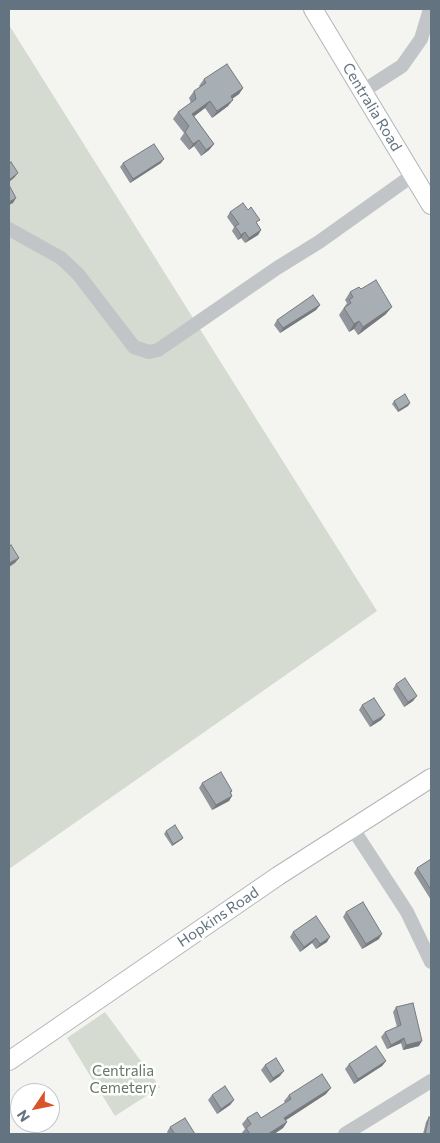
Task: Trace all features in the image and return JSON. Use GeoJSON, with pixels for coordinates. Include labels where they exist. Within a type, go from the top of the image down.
{"type":"FeatureCollection","features":[{"type":"Feature","properties":{"kind":"main road","name":"Centralia Road"},"geometry":{"type":"LineString","coordinates":[[313,9],[431,205]]}},
{"type":"Feature","properties":{"kind":"main road","name":"Hopkins Road"},"geometry":{"type":"LineString","coordinates":[[9,1061],[278,876],[431,778]]}},
{"type":"Feature","properties":{"kind":"street"},"geometry":{"type":"LineString","coordinates":[[363,91],[402,66],[421,39],[430,9]]}},
{"type":"Feature","properties":{"kind":"street"},"geometry":{"type":"LineString","coordinates":[[9,229],[62,258],[78,274],[134,347],[149,352],[158,350],[277,268],[319,242],[413,174]]}},
{"type":"Feature","properties":{"kind":"street"},"geometry":{"type":"LineString","coordinates":[[353,828],[407,912],[431,962]]}},
{"type":"Feature","properties":{"kind":"street"},"geometry":{"type":"LineString","coordinates":[[346,1134],[431,1081]]}},
{"type":"Feature","properties":{"kind":"green space"},"geometry":{"type":"Polygon","coordinates":[[[9,25],[377,611],[9,869],[9,25]]]}},
{"type":"Feature","properties":{"kind":"green space","name":"Centralia Cemetery"},"geometry":{"type":"Polygon","coordinates":[[[105,1012],[160,1087],[115,1116],[67,1038],[105,1012]]]}},
{"type":"Feature","properties":{"kind":"building"},"geometry":{"type":"Polygon","coordinates":[[[227,64],[243,88],[231,96],[233,100],[217,111],[210,101],[192,114],[214,144],[206,150],[199,140],[193,144],[185,132],[189,126],[178,112],[196,99],[194,91],[206,83],[204,79],[227,64]]]}},
{"type":"Feature","properties":{"kind":"building"},"geometry":{"type":"Polygon","coordinates":[[[154,144],[164,159],[133,179],[123,163],[154,144]]]}},
{"type":"Feature","properties":{"kind":"building"},"geometry":{"type":"Polygon","coordinates":[[[11,162],[18,173],[9,180],[9,164],[11,162]]]}},
{"type":"Feature","properties":{"kind":"building"},"geometry":{"type":"Polygon","coordinates":[[[9,185],[16,198],[9,202],[9,185]]]}},
{"type":"Feature","properties":{"kind":"building"},"geometry":{"type":"Polygon","coordinates":[[[243,203],[248,210],[251,207],[260,220],[256,222],[261,230],[249,238],[245,232],[241,235],[235,226],[239,224],[230,212],[243,203]]]}},
{"type":"Feature","properties":{"kind":"building"},"geometry":{"type":"Polygon","coordinates":[[[376,280],[392,307],[363,327],[359,321],[354,324],[344,308],[351,303],[349,300],[353,297],[350,292],[359,287],[361,289],[376,280]]]}},
{"type":"Feature","properties":{"kind":"building"},"geometry":{"type":"Polygon","coordinates":[[[313,295],[320,305],[283,328],[277,320],[313,295]]]}},
{"type":"Feature","properties":{"kind":"building"},"geometry":{"type":"Polygon","coordinates":[[[405,394],[410,403],[399,410],[394,401],[405,394]]]}},
{"type":"Feature","properties":{"kind":"building"},"geometry":{"type":"Polygon","coordinates":[[[11,545],[19,558],[9,563],[9,547],[11,545]]]}},
{"type":"Feature","properties":{"kind":"building"},"geometry":{"type":"Polygon","coordinates":[[[405,678],[417,696],[408,702],[396,684],[405,678]]]}},
{"type":"Feature","properties":{"kind":"building"},"geometry":{"type":"Polygon","coordinates":[[[374,698],[385,715],[373,722],[362,705],[374,698]]]}},
{"type":"Feature","properties":{"kind":"building"},"geometry":{"type":"Polygon","coordinates":[[[221,772],[232,791],[230,792],[232,796],[216,805],[202,783],[221,772]]]}},
{"type":"Feature","properties":{"kind":"building"},"geometry":{"type":"Polygon","coordinates":[[[175,825],[183,838],[173,844],[166,831],[175,825]]]}},
{"type":"Feature","properties":{"kind":"building"},"geometry":{"type":"Polygon","coordinates":[[[431,859],[431,890],[417,868],[431,859]]]}},
{"type":"Feature","properties":{"kind":"building"},"geometry":{"type":"Polygon","coordinates":[[[363,902],[382,934],[366,944],[346,912],[363,902]]]}},
{"type":"Feature","properties":{"kind":"building"},"geometry":{"type":"Polygon","coordinates":[[[316,916],[330,937],[320,944],[316,938],[304,947],[293,932],[316,916]]]}},
{"type":"Feature","properties":{"kind":"building"},"geometry":{"type":"Polygon","coordinates":[[[413,1003],[422,1041],[406,1045],[404,1038],[391,1045],[385,1032],[401,1025],[396,1007],[413,1003]]]}},
{"type":"Feature","properties":{"kind":"building"},"geometry":{"type":"Polygon","coordinates":[[[376,1046],[386,1061],[358,1079],[349,1064],[376,1046]]]}},
{"type":"Feature","properties":{"kind":"building"},"geometry":{"type":"Polygon","coordinates":[[[276,1058],[284,1071],[273,1078],[265,1065],[276,1058]]]}},
{"type":"Feature","properties":{"kind":"building"},"geometry":{"type":"Polygon","coordinates":[[[322,1074],[331,1088],[284,1118],[287,1122],[268,1134],[250,1134],[246,1128],[251,1124],[247,1118],[257,1112],[261,1118],[291,1099],[289,1095],[322,1074]]]}},
{"type":"Feature","properties":{"kind":"building"},"geometry":{"type":"Polygon","coordinates":[[[225,1086],[234,1100],[221,1109],[212,1095],[225,1086]]]}},
{"type":"Feature","properties":{"kind":"building"},"geometry":{"type":"Polygon","coordinates":[[[429,1117],[431,1118],[431,1134],[425,1134],[429,1117]]]}},
{"type":"Feature","properties":{"kind":"building"},"geometry":{"type":"Polygon","coordinates":[[[185,1118],[195,1134],[175,1134],[170,1127],[185,1118]]]}}]}
